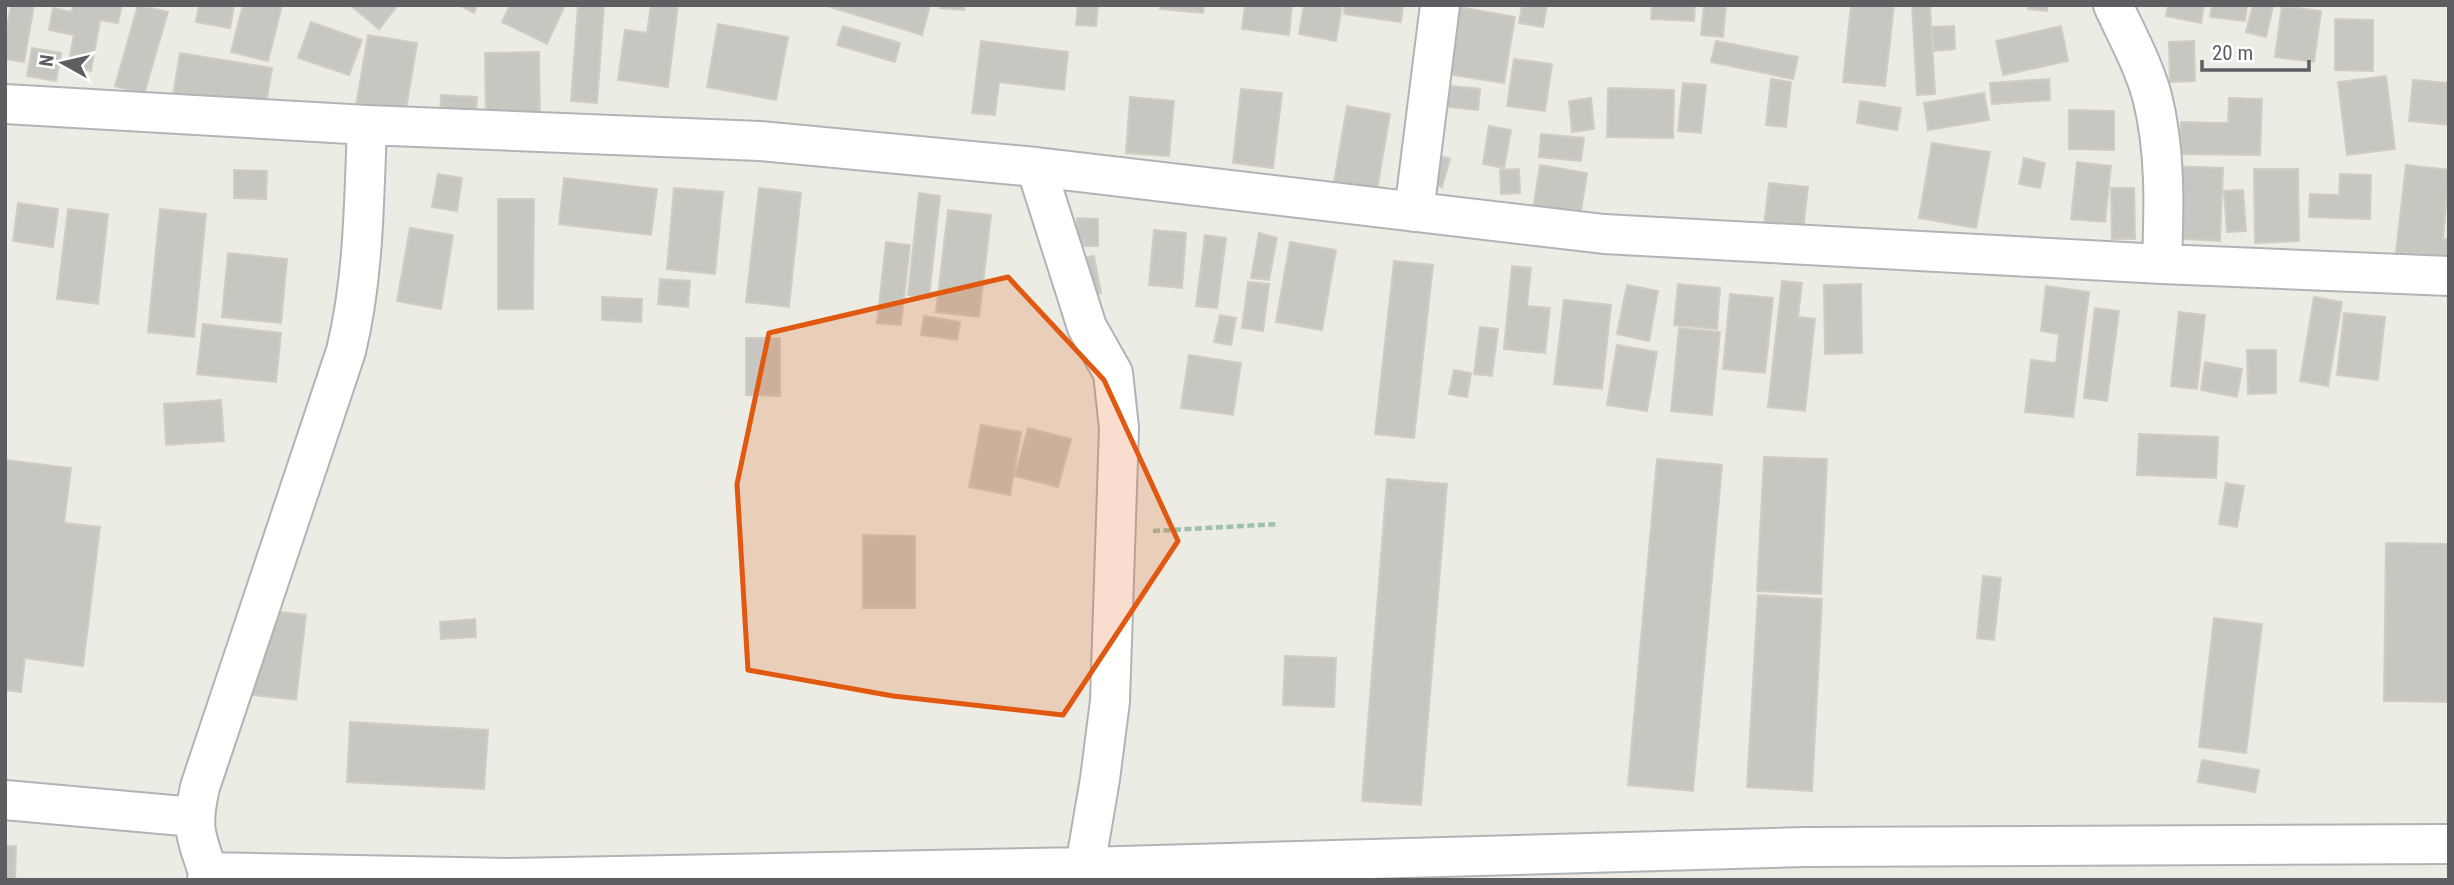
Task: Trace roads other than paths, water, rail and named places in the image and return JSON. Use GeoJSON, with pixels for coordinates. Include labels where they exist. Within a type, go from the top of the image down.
{"type":"FeatureCollection","features":[{"type":"Feature","properties":{"kind":"street"},"geometry":{"type":"LineString","coordinates":[[1414,212],[1440,5]]}},
{"type":"Feature","properties":{"kind":"street"},"geometry":{"type":"LineString","coordinates":[[2113,5],[2139,59],[2152,95],[2161,147],[2164,192],[2162,264]]}},
{"type":"Feature","properties":{"kind":"street"},"geometry":{"type":"LineString","coordinates":[[5,104],[368,125],[760,141],[1036,167],[1604,234],[2162,264],[2449,276]]}},
{"type":"Feature","properties":{"kind":"street"},"geometry":{"type":"LineString","coordinates":[[368,125],[360,266],[354,316],[346,351],[204,774],[194,817],[196,838],[208,876],[509,877],[1085,867],[1252,871],[1804,847],[2449,844]]}},
{"type":"Feature","properties":{"kind":"street"},"geometry":{"type":"LineString","coordinates":[[1036,167],[1087,327],[1113,373],[1119,428],[1110,701],[1085,867]]}},
{"type":"Feature","properties":{"kind":"street"},"geometry":{"type":"LineString","coordinates":[[5,800],[194,817]]}}]}
